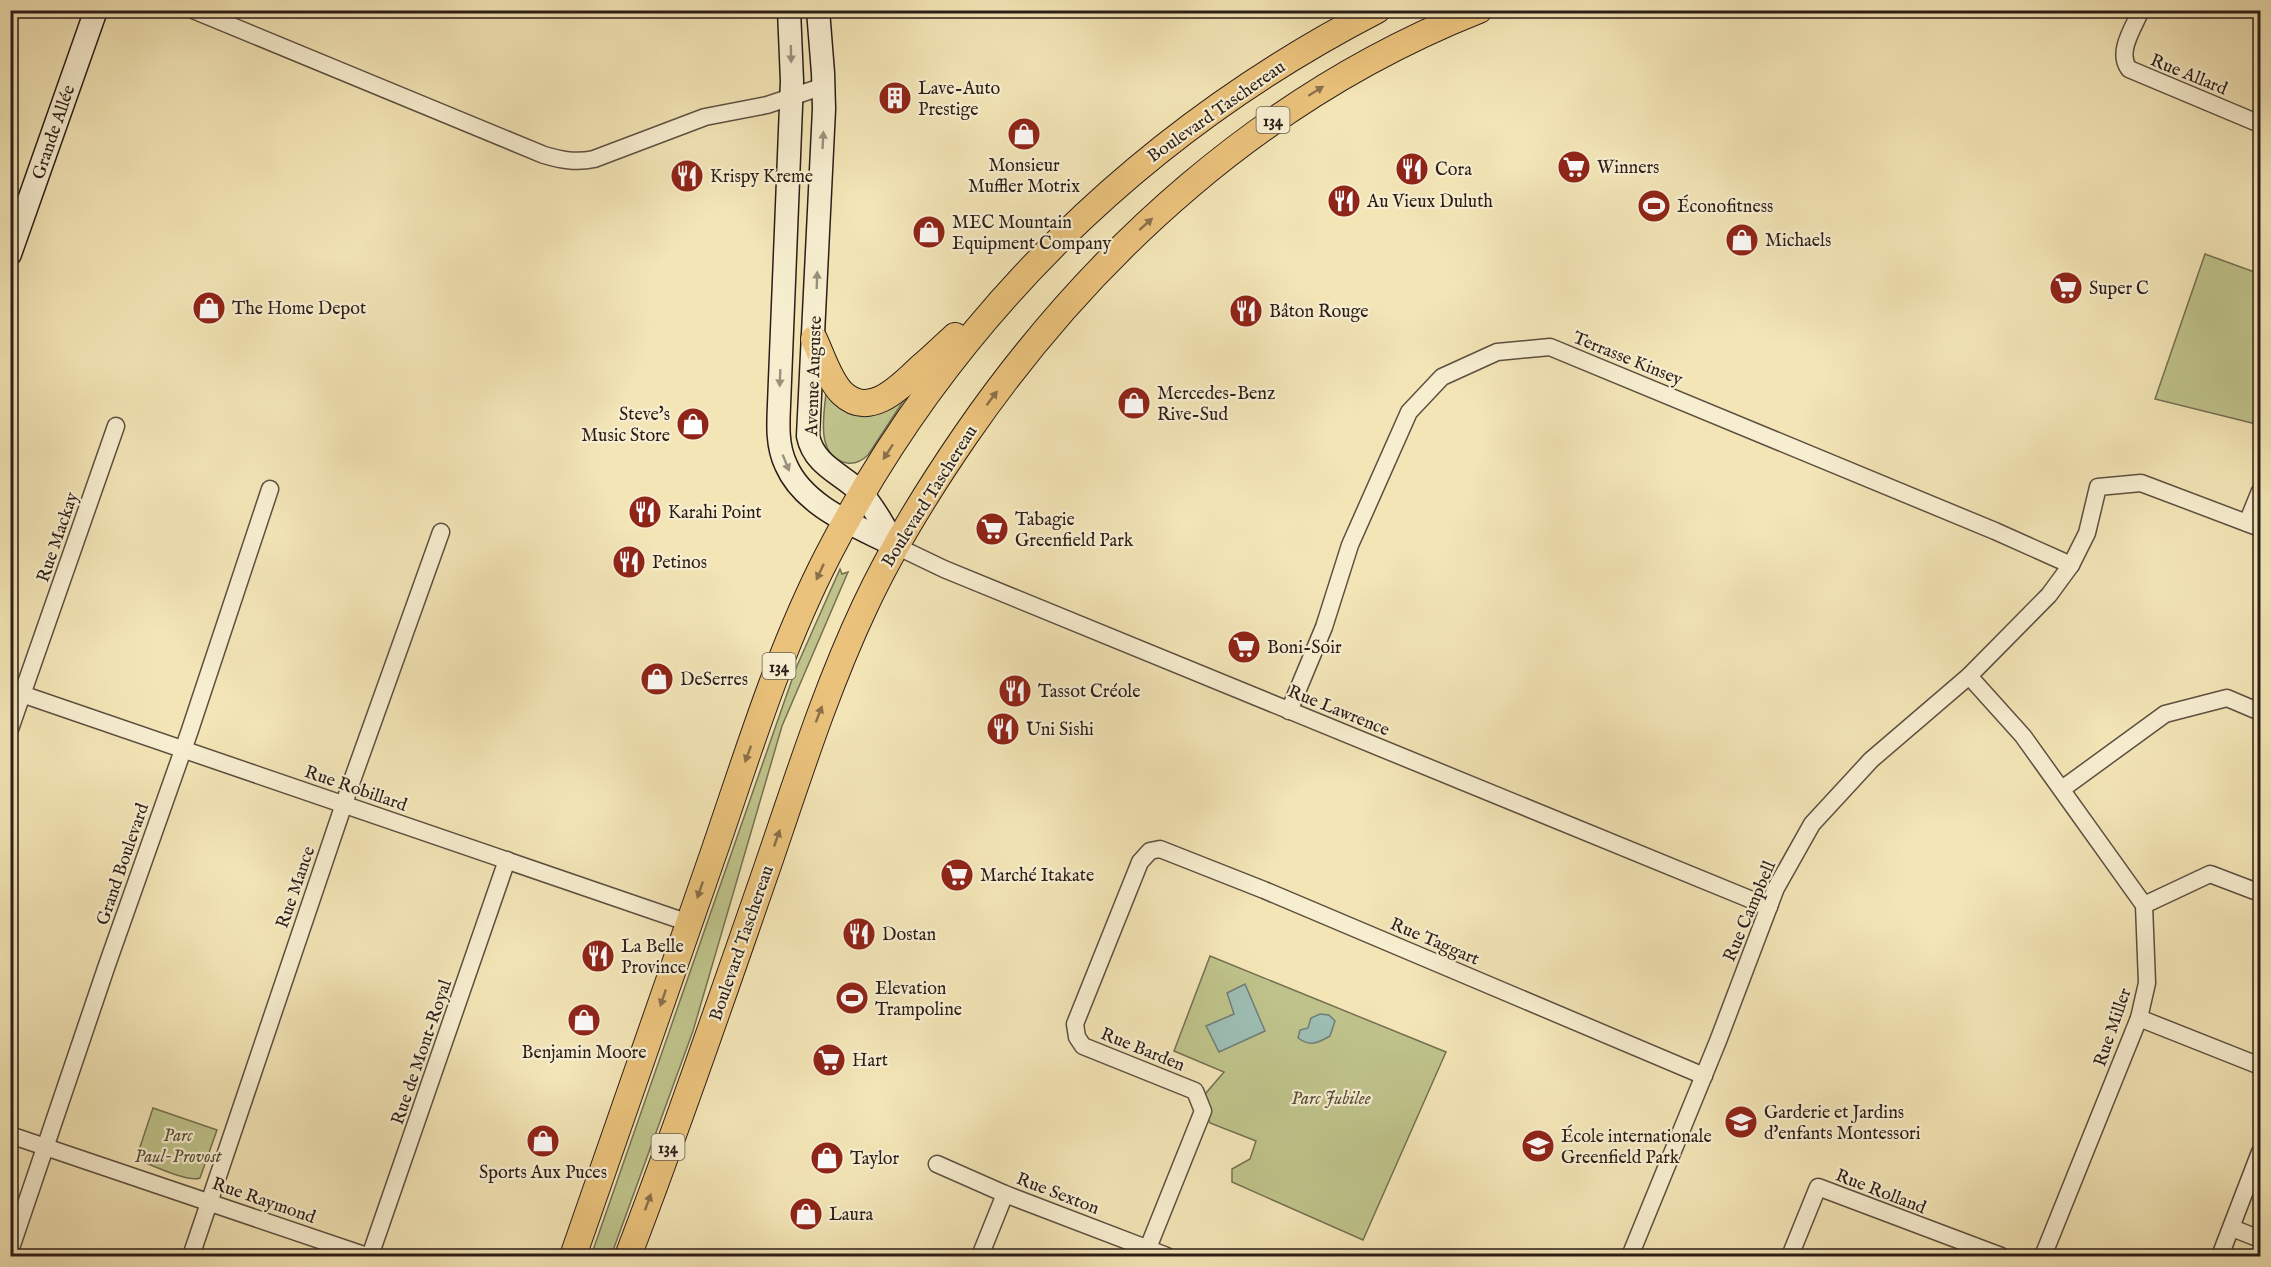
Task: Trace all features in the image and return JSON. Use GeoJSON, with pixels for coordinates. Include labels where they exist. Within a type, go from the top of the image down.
{"type":"FeatureCollection","features":[{"type":"Feature","properties":{"kind":"main road","name":"Grande Allée"},"geometry":{"type":"LineString","coordinates":[[10,254],[96,10]]}},
{"type":"Feature","properties":{"kind":"main road","name":"Avenue Auguste"},"geometry":{"type":"LineString","coordinates":[[789,10],[792,50],[791,98],[779,441],[786,465],[797,484],[815,500],[846,520],[896,546]]}},
{"type":"Feature","properties":{"kind":"main road","name":"Avenue Auguste"},"geometry":{"type":"LineString","coordinates":[[818,10],[824,86],[809,442],[824,464],[862,493],[896,546]]}},
{"type":"Feature","properties":{"kind":"main road","name":"Boulevard Taschereau"},"geometry":{"type":"LineString","coordinates":[[573,1257],[781,662],[816,579],[862,493],[943,372],[993,310],[1048,250],[1119,182],[1206,114],[1275,67],[1377,10]]}},
{"type":"Feature","properties":{"kind":"main road","name":"Boulevard Taschereau"},"geometry":{"type":"LineString","coordinates":[[628,1257],[708,1038],[819,716],[864,607],[896,546],[946,463],[1025,354],[1104,265],[1148,222],[1239,145],[1309,96],[1356,68],[1479,10]]}},
{"type":"Feature","properties":{"kind":"main road"},"geometry":{"type":"LineString","coordinates":[[814,339],[842,393],[860,402],[882,399],[897,390],[1048,250]]}},
{"type":"Feature","properties":{"kind":"street"},"geometry":{"type":"LineString","coordinates":[[194,10],[544,155],[564,160],[594,159],[705,117],[759,107],[824,86]]}},
{"type":"Feature","properties":{"kind":"street","name":"Rue Allard"},"geometry":{"type":"LineString","coordinates":[[2141,10],[2124,52],[2124,60],[2129,69],[2260,124]]}},
{"type":"Feature","properties":{"kind":"street","name":"Terrasse Kinsey"},"geometry":{"type":"LineString","coordinates":[[1289,711],[1324,627],[1350,545],[1409,412],[1442,377],[1497,352],[1550,347],[1995,531],[2071,565]]}},
{"type":"Feature","properties":{"kind":"street","name":"Rue Mackay"},"geometry":{"type":"LineString","coordinates":[[10,729],[17,692],[116,426]]}},
{"type":"Feature","properties":{"kind":"street","name":"Rue Campbell"},"geometry":{"type":"LineString","coordinates":[[1630,1257],[1704,1076],[1776,888],[1812,824],[1872,760],[1969,676],[2049,595],[2071,565],[2087,533],[2098,487],[2140,483],[2254,525]]}},
{"type":"Feature","properties":{"kind":"street","name":"Grand Boulevard"},"geometry":{"type":"LineString","coordinates":[[10,1251],[183,750],[270,489]]}},
{"type":"Feature","properties":{"kind":"street"},"geometry":{"type":"LineString","coordinates":[[2254,525],[2260,492]]}},
{"type":"Feature","properties":{"kind":"street","name":"Rue Mance"},"geometry":{"type":"LineString","coordinates":[[191,1257],[344,804],[441,532]]}},
{"type":"Feature","properties":{"kind":"street","name":"Rue Lawrence"},"geometry":{"type":"LineString","coordinates":[[896,546],[944,569],[1769,907]]}},
{"type":"Feature","properties":{"kind":"street"},"geometry":{"type":"LineString","coordinates":[[1969,676],[2023,736],[2144,905],[2210,874],[2260,893]]}},
{"type":"Feature","properties":{"kind":"street","name":"Rue Robillard"},"geometry":{"type":"LineString","coordinates":[[17,692],[689,923]]}},
{"type":"Feature","properties":{"kind":"street"},"geometry":{"type":"LineString","coordinates":[[2062,789],[2165,714],[2227,698],[2260,712]]}},
{"type":"Feature","properties":{"kind":"street","name":"Rue Taggart"},"geometry":{"type":"LineString","coordinates":[[1150,851],[1160,849],[1260,888],[1704,1076]]}},
{"type":"Feature","properties":{"kind":"street","name":"Rue Barden"},"geometry":{"type":"LineString","coordinates":[[1148,1248],[1203,1111],[1195,1091],[1083,1046],[1077,1037],[1075,1024],[1140,862],[1150,851]]}},
{"type":"Feature","properties":{"kind":"street","name":"Rue de Mont-Royal"},"geometry":{"type":"LineString","coordinates":[[369,1257],[507,860]]}},
{"type":"Feature","properties":{"kind":"street","name":"Rue Miller"},"geometry":{"type":"LineString","coordinates":[[2043,1257],[2139,1018],[2147,983],[2144,905]]}},
{"type":"Feature","properties":{"kind":"street"},"geometry":{"type":"LineString","coordinates":[[2139,1018],[2260,1066]]}},
{"type":"Feature","properties":{"kind":"street","name":"Rue Raymond"},"geometry":{"type":"LineString","coordinates":[[10,1135],[369,1257]]}},
{"type":"Feature","properties":{"kind":"street"},"geometry":{"type":"LineString","coordinates":[[2220,1257],[2260,1152]]}},
{"type":"Feature","properties":{"kind":"street","name":"Rue Sexton"},"geometry":{"type":"LineString","coordinates":[[937,1164],[1005,1194],[1167,1257]]}},
{"type":"Feature","properties":{"kind":"street","name":"Rue Rolland"},"geometry":{"type":"LineString","coordinates":[[1790,1257],[1818,1187],[2001,1257]]}},
{"type":"Feature","properties":{"kind":"street"},"geometry":{"type":"LineString","coordinates":[[980,1257],[1005,1194]]}},
{"type":"Feature","properties":{"kind":"street"},"geometry":{"type":"LineString","coordinates":[[2232,1228],[2260,1239]]}},
{"type":"Feature","properties":{"kind":"green space"},"geometry":{"type":"Polygon","coordinates":[[[2205,254],[2260,274],[2260,425],[2155,399],[2205,254]]]}},
{"type":"Feature","properties":{"kind":"green space"},"geometry":{"type":"Polygon","coordinates":[[[826,393],[906,397],[868,455],[858,462],[847,463],[830,453],[826,444],[823,423],[826,393]]]}},
{"type":"Feature","properties":{"kind":"green space"},"geometry":{"type":"Polygon","coordinates":[[[840,569],[842,574],[848,572],[782,726],[693,1031],[611,1256],[591,1256],[796,668],[840,569]]]}},
{"type":"Feature","properties":{"kind":"green space","name":"Parc Jubilee"},"geometry":{"type":"Polygon","coordinates":[[[1210,956],[1446,1052],[1363,1240],[1232,1182],[1232,1169],[1250,1159],[1256,1141],[1210,1123],[1200,1100],[1224,1072],[1174,1051],[1210,956]]]}},
{"type":"Feature","properties":{"kind":"green space","name":"Parc Paul-Provost"},"geometry":{"type":"Polygon","coordinates":[[[153,1108],[217,1130],[200,1178],[178,1176],[136,1159],[153,1108]]]}},
{"type":"Feature","properties":{"kind":"water"},"geometry":{"type":"Polygon","coordinates":[[[1245,984],[1265,1031],[1219,1052],[1206,1026],[1234,1014],[1227,993],[1245,984]]]}},
{"type":"Feature","properties":{"kind":"water"},"geometry":{"type":"Polygon","coordinates":[[[1320,1014],[1329,1015],[1335,1021],[1330,1036],[1314,1043],[1298,1038],[1300,1030],[1308,1028],[1311,1018],[1320,1014]]]}},
{"type":"Feature","properties":{"kind":"place","name":"Lave-Auto Prestige"},"geometry":{"type":"Point","coordinates":[895,98]}},
{"type":"Feature","properties":{"kind":"place","name":"Monsieur Muffler Motrix"},"geometry":{"type":"Point","coordinates":[1024,134]}},
{"type":"Feature","properties":{"kind":"place","name":"Winners"},"geometry":{"type":"Point","coordinates":[1574,167]}},
{"type":"Feature","properties":{"kind":"place","name":"Cora"},"geometry":{"type":"Point","coordinates":[1412,169]}},
{"type":"Feature","properties":{"kind":"place","name":"Krispy Kreme"},"geometry":{"type":"Point","coordinates":[687,176]}},
{"type":"Feature","properties":{"kind":"place","name":"Au Vieux Duluth"},"geometry":{"type":"Point","coordinates":[1344,201]}},
{"type":"Feature","properties":{"kind":"place","name":"Éconofitness"},"geometry":{"type":"Point","coordinates":[1654,206]}},
{"type":"Feature","properties":{"kind":"place","name":"MEC Mountain Equipment Company"},"geometry":{"type":"Point","coordinates":[929,232]}},
{"type":"Feature","properties":{"kind":"place","name":"Michaels"},"geometry":{"type":"Point","coordinates":[1742,240]}},
{"type":"Feature","properties":{"kind":"place","name":"Super C"},"geometry":{"type":"Point","coordinates":[2066,288]}},
{"type":"Feature","properties":{"kind":"place","name":"The Home Depot"},"geometry":{"type":"Point","coordinates":[209,308]}},
{"type":"Feature","properties":{"kind":"place","name":"Bâton Rouge"},"geometry":{"type":"Point","coordinates":[1246,311]}},
{"type":"Feature","properties":{"kind":"place","name":"Mercedes-Benz Rive-Sud"},"geometry":{"type":"Point","coordinates":[1134,403]}},
{"type":"Feature","properties":{"kind":"place","name":"Steve's Music Store"},"geometry":{"type":"Point","coordinates":[693,424]}},
{"type":"Feature","properties":{"kind":"place","name":"Karahi Point"},"geometry":{"type":"Point","coordinates":[645,512]}},
{"type":"Feature","properties":{"kind":"place","name":"Tabagie Greenfield Park"},"geometry":{"type":"Point","coordinates":[992,529]}},
{"type":"Feature","properties":{"kind":"place","name":"Petinos"},"geometry":{"type":"Point","coordinates":[629,562]}},
{"type":"Feature","properties":{"kind":"place","name":"Boni-Soir"},"geometry":{"type":"Point","coordinates":[1244,647]}},
{"type":"Feature","properties":{"kind":"place","name":"DeSerres"},"geometry":{"type":"Point","coordinates":[657,679]}},
{"type":"Feature","properties":{"kind":"place","name":"Tassot Créole"},"geometry":{"type":"Point","coordinates":[1015,691]}},
{"type":"Feature","properties":{"kind":"place","name":"Uni Sishi"},"geometry":{"type":"Point","coordinates":[1003,729]}},
{"type":"Feature","properties":{"kind":"place","name":"Marché Itakate"},"geometry":{"type":"Point","coordinates":[957,875]}},
{"type":"Feature","properties":{"kind":"place","name":"Dostan"},"geometry":{"type":"Point","coordinates":[859,934]}},
{"type":"Feature","properties":{"kind":"place","name":"La Belle Province"},"geometry":{"type":"Point","coordinates":[598,956]}},
{"type":"Feature","properties":{"kind":"place","name":"Elevation Trampoline"},"geometry":{"type":"Point","coordinates":[852,998]}},
{"type":"Feature","properties":{"kind":"place","name":"Benjamin Moore"},"geometry":{"type":"Point","coordinates":[584,1020]}},
{"type":"Feature","properties":{"kind":"place","name":"Hart"},"geometry":{"type":"Point","coordinates":[829,1060]}},
{"type":"Feature","properties":{"kind":"place","name":"Garderie et Jardins d'enfants Montessori"},"geometry":{"type":"Point","coordinates":[1741,1122]}},
{"type":"Feature","properties":{"kind":"place","name":"Sports Aux Puces"},"geometry":{"type":"Point","coordinates":[543,1141]}},
{"type":"Feature","properties":{"kind":"place","name":"École internationale Greenfield Park"},"geometry":{"type":"Point","coordinates":[1538,1146]}},
{"type":"Feature","properties":{"kind":"place","name":"Taylor"},"geometry":{"type":"Point","coordinates":[827,1158]}},
{"type":"Feature","properties":{"kind":"place","name":"Laura"},"geometry":{"type":"Point","coordinates":[806,1214]}}]}
